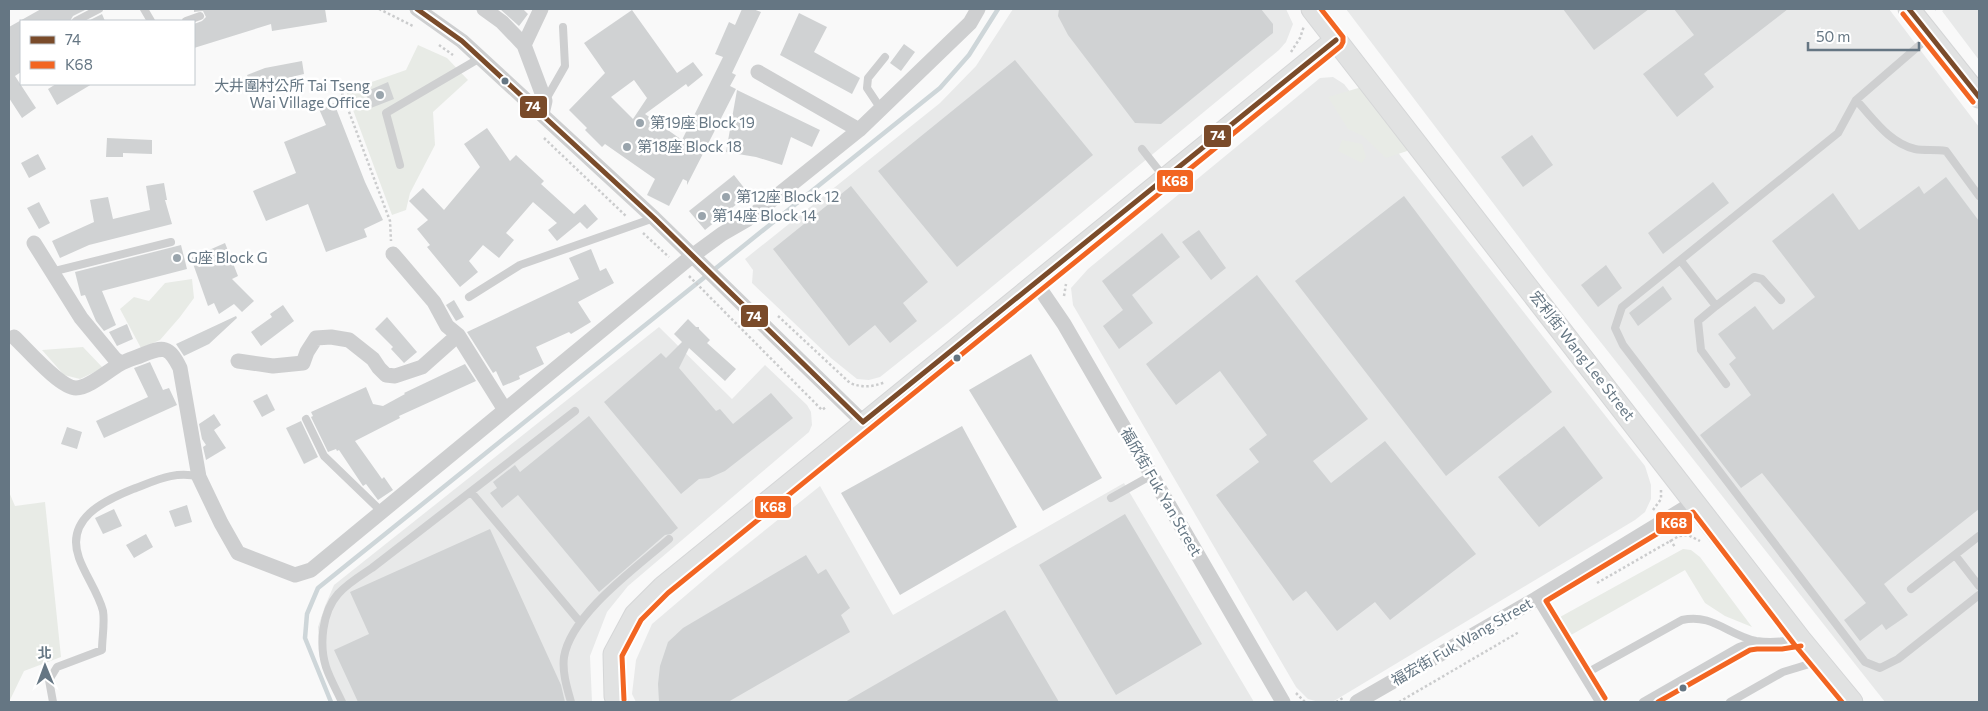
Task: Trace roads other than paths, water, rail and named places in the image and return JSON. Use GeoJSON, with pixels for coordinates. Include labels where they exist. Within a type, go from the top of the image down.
{"type":"FeatureCollection","features":[{"type":"Feature","properties":{"kind":"street"},"geometry":{"type":"LineString","coordinates":[[417,9],[462,41],[543,107],[696,260],[864,422]]}},
{"type":"Feature","properties":{"kind":"street"},"geometry":{"type":"LineString","coordinates":[[484,9],[502,22],[524,45],[543,107]]}},
{"type":"Feature","properties":{"kind":"street"},"geometry":{"type":"LineString","coordinates":[[524,45],[541,9]]}},
{"type":"Feature","properties":{"kind":"street"},"geometry":{"type":"LineString","coordinates":[[12,334],[64,384],[76,388],[86,385],[121,363],[158,348],[174,355],[180,368],[200,477],[221,524],[238,553],[295,576],[311,570],[505,410],[684,271],[722,234],[748,219],[859,130],[882,110],[970,23],[978,9]]}},
{"type":"Feature","properties":{"kind":"street","name":"宏利街 Wang Lee Street"},"geometry":{"type":"LineString","coordinates":[[1312,9],[1800,639],[1852,702]]}},
{"type":"Feature","properties":{"kind":"street"},"geometry":{"type":"LineString","coordinates":[[1909,9],[1979,97]]}},
{"type":"Feature","properties":{"kind":"street"},"geometry":{"type":"LineString","coordinates":[[617,702],[615,696],[614,654],[635,616],[663,587],[1336,40]]}},
{"type":"Feature","properties":{"kind":"street"},"geometry":{"type":"LineString","coordinates":[[758,72],[859,130]]}},
{"type":"Feature","properties":{"kind":"street"},"geometry":{"type":"LineString","coordinates":[[34,243],[81,318],[110,353],[121,363]]}},
{"type":"Feature","properties":{"kind":"street"},"geometry":{"type":"LineString","coordinates":[[392,254],[434,302],[447,326],[458,335],[505,410]]}},
{"type":"Feature","properties":{"kind":"street","name":"福欣街 Fuk Yan Street"},"geometry":{"type":"LineString","coordinates":[[1036,283],[1064,324],[1283,702]]}},
{"type":"Feature","properties":{"kind":"street"},"geometry":{"type":"LineString","coordinates":[[238,361],[273,366],[303,363],[307,352],[316,338],[332,337],[349,340],[373,359],[386,375],[395,376],[422,367],[458,335]]}},
{"type":"Feature","properties":{"kind":"street","name":"福宏街 Fuk Wang Street"},"geometry":{"type":"LineString","coordinates":[[1357,702],[1536,600],[1695,502]]}},
{"type":"Feature","properties":{"kind":"lane"},"geometry":{"type":"LineString","coordinates":[[78,20],[99,9]]}},
{"type":"Feature","properties":{"kind":"lane"},"geometry":{"type":"LineString","coordinates":[[144,9],[150,20]]}},
{"type":"Feature","properties":{"kind":"lane"},"geometry":{"type":"LineString","coordinates":[[189,20],[200,16]]}},
{"type":"Feature","properties":{"kind":"lane"},"geometry":{"type":"LineString","coordinates":[[543,107],[565,66],[563,27]]}},
{"type":"Feature","properties":{"kind":"lane"},"geometry":{"type":"LineString","coordinates":[[1931,36],[1856,100],[1838,133],[1622,307],[1615,328],[1624,345],[1865,662],[1880,668],[1898,659],[1979,595]]}},
{"type":"Feature","properties":{"kind":"lane"},"geometry":{"type":"LineString","coordinates":[[882,110],[867,88],[868,78],[885,56]]}},
{"type":"Feature","properties":{"kind":"lane"},"geometry":{"type":"LineString","coordinates":[[400,165],[386,113],[480,57]]}},
{"type":"Feature","properties":{"kind":"lane"},"geometry":{"type":"LineString","coordinates":[[1856,100],[1893,140],[1915,149],[1932,148],[1946,152],[1979,196]]}},
{"type":"Feature","properties":{"kind":"lane"},"geometry":{"type":"LineString","coordinates":[[1142,149],[1166,178]]}},
{"type":"Feature","properties":{"kind":"lane"},"geometry":{"type":"LineString","coordinates":[[469,297],[520,265],[654,218]]}},
{"type":"Feature","properties":{"kind":"lane"},"geometry":{"type":"LineString","coordinates":[[51,272],[171,242]]}},
{"type":"Feature","properties":{"kind":"lane"},"geometry":{"type":"LineString","coordinates":[[1681,261],[1716,306]]}},
{"type":"Feature","properties":{"kind":"lane"},"geometry":{"type":"LineString","coordinates":[[1726,384],[1701,350],[1698,321],[1754,277],[1762,279],[1781,300]]}},
{"type":"Feature","properties":{"kind":"lane"},"geometry":{"type":"LineString","coordinates":[[342,702],[326,668],[323,636],[328,612],[337,595],[575,411]]}},
{"type":"Feature","properties":{"kind":"lane"},"geometry":{"type":"LineString","coordinates":[[306,419],[324,456],[382,512]]}},
{"type":"Feature","properties":{"kind":"lane"},"geometry":{"type":"LineString","coordinates":[[53,702],[49,680],[57,667],[102,650],[103,611],[79,559],[76,546],[76,532],[84,517],[117,496],[168,476],[187,474],[200,477]]}},
{"type":"Feature","properties":{"kind":"lane"},"geometry":{"type":"LineString","coordinates":[[1111,498],[1152,475]]}},
{"type":"Feature","properties":{"kind":"lane"},"geometry":{"type":"LineString","coordinates":[[471,492],[580,622]]}},
{"type":"Feature","properties":{"kind":"lane"},"geometry":{"type":"LineString","coordinates":[[1912,589],[1979,536]]}},
{"type":"Feature","properties":{"kind":"lane"},"geometry":{"type":"LineString","coordinates":[[571,702],[563,670],[564,657],[569,641],[580,622],[601,599],[669,540]]}},
{"type":"Feature","properties":{"kind":"lane"},"geometry":{"type":"LineString","coordinates":[[1955,555],[1979,586]]}},
{"type":"Feature","properties":{"kind":"lane"},"geometry":{"type":"LineString","coordinates":[[1536,600],[1599,702]]}},
{"type":"Feature","properties":{"kind":"lane"},"geometry":{"type":"LineString","coordinates":[[1583,675],[1682,620],[1694,617],[1706,619],[1736,634],[1756,641],[1782,642],[1800,639]]}},
{"type":"Feature","properties":{"kind":"lane"},"geometry":{"type":"LineString","coordinates":[[1643,702],[1739,647],[1756,641]]}},
{"type":"Feature","properties":{"kind":"lane"},"geometry":{"type":"LineString","coordinates":[[1730,702],[1783,672],[1802,664],[1818,661]]}},
{"type":"Feature","properties":{"kind":"waterway"},"geometry":{"type":"LineString","coordinates":[[331,702],[305,638],[307,614],[318,588],[940,88],[969,55],[998,9]]}},
{"type":"Feature","properties":{"kind":"place","name":"大井圍村公所 Tai Tseng Wai Village Office"},"geometry":{"type":"Point","coordinates":[380,95]}},
{"type":"Feature","properties":{"kind":"place","name":"第19座 Block 19"},"geometry":{"type":"Point","coordinates":[640,123]}},
{"type":"Feature","properties":{"kind":"place","name":"第18座 Block 18"},"geometry":{"type":"Point","coordinates":[627,147]}},
{"type":"Feature","properties":{"kind":"place","name":"第12座 Block 12"},"geometry":{"type":"Point","coordinates":[726,197]}},
{"type":"Feature","properties":{"kind":"place","name":"第14座 Block 14"},"geometry":{"type":"Point","coordinates":[702,216]}},
{"type":"Feature","properties":{"kind":"place","name":"G座 Block G"},"geometry":{"type":"Point","coordinates":[177,258]}}]}
